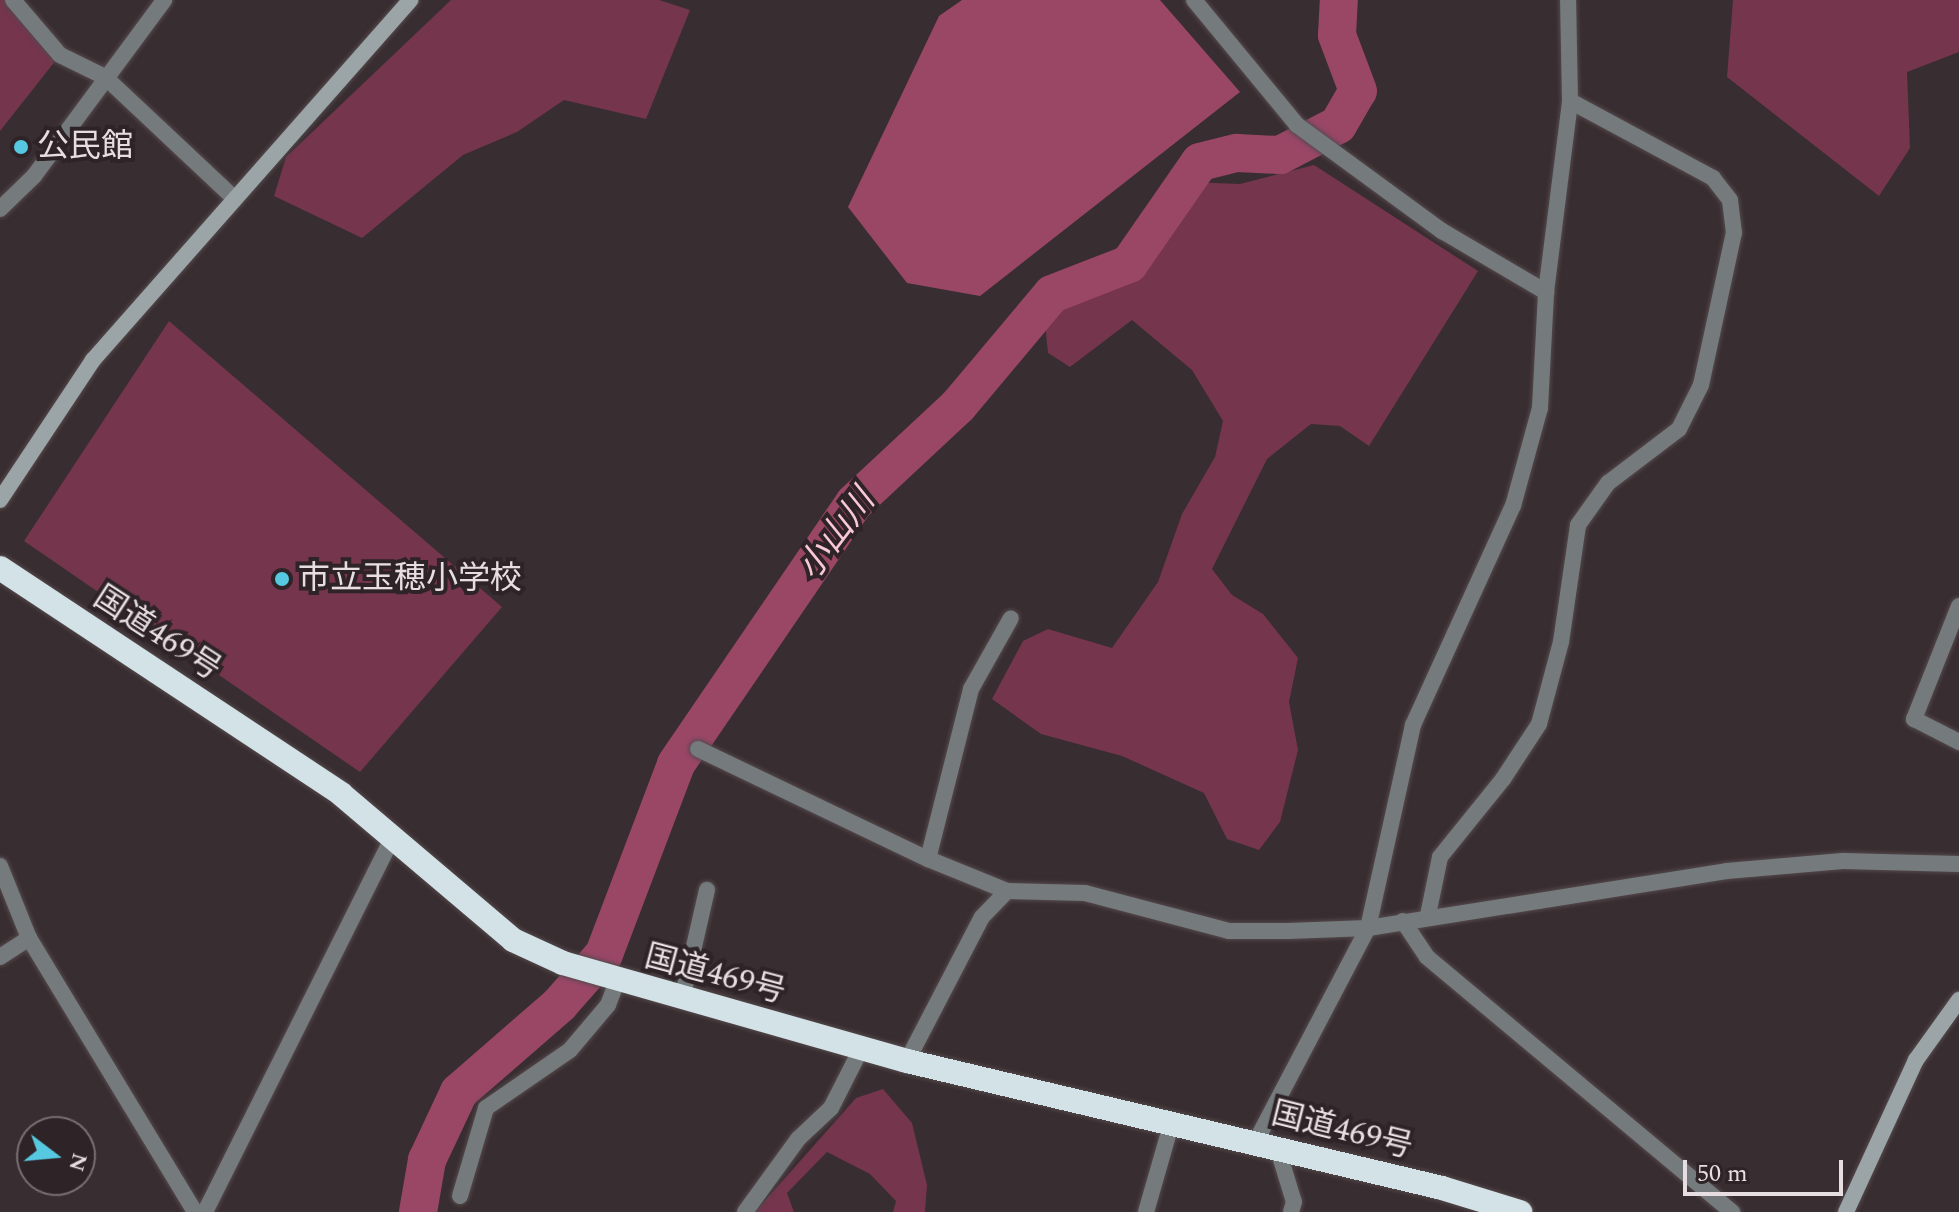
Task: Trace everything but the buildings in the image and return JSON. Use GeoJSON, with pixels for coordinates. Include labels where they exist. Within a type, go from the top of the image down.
{"type":"FeatureCollection","features":[{"type":"Feature","properties":{"kind":"highway","name":"国道469号"},"geometry":{"type":"LineString","coordinates":[[0,568],[341,794],[394,835],[513,940],[570,966],[907,1061],[1255,1143],[1279,1153],[1442,1188],[1520,1212]]}},
{"type":"Feature","properties":{"kind":"street"},"geometry":{"type":"LineString","coordinates":[[13,0],[60,55],[105,77],[234,198]]}},
{"type":"Feature","properties":{"kind":"street"},"geometry":{"type":"LineString","coordinates":[[0,209],[34,176],[164,0]]}},
{"type":"Feature","properties":{"kind":"street"},"geometry":{"type":"LineString","coordinates":[[0,500],[93,360],[410,0]]}},
{"type":"Feature","properties":{"kind":"street"},"geometry":{"type":"LineString","coordinates":[[1194,0],[1301,128],[1442,231],[1546,292]]}},
{"type":"Feature","properties":{"kind":"street"},"geometry":{"type":"LineString","coordinates":[[1255,1143],[1368,928],[1413,725],[1513,506],[1540,408],[1546,292],[1570,101],[1568,0]]}},
{"type":"Feature","properties":{"kind":"street"},"geometry":{"type":"LineString","coordinates":[[1428,915],[1440,857],[1503,779],[1539,724],[1561,642],[1578,525],[1608,483],[1679,429],[1701,385],[1734,233],[1730,200],[1713,178],[1570,101]]}},
{"type":"Feature","properties":{"kind":"street"},"geometry":{"type":"LineString","coordinates":[[1959,606],[1914,719],[1959,742]]}},
{"type":"Feature","properties":{"kind":"street"},"geometry":{"type":"LineString","coordinates":[[928,859],[971,689],[1011,618]]}},
{"type":"Feature","properties":{"kind":"street"},"geometry":{"type":"LineString","coordinates":[[698,749],[928,859],[1007,891],[1085,893],[1229,931],[1368,928],[1428,915],[1727,871],[1843,861],[1959,864]]}},
{"type":"Feature","properties":{"kind":"street"},"geometry":{"type":"LineString","coordinates":[[205,1212],[394,835]]}},
{"type":"Feature","properties":{"kind":"street"},"geometry":{"type":"LineString","coordinates":[[0,866],[29,938],[195,1212]]}},
{"type":"Feature","properties":{"kind":"street"},"geometry":{"type":"LineString","coordinates":[[682,999],[707,890]]}},
{"type":"Feature","properties":{"kind":"street"},"geometry":{"type":"LineString","coordinates":[[907,1061],[982,917],[1007,891]]}},
{"type":"Feature","properties":{"kind":"street"},"geometry":{"type":"LineString","coordinates":[[1403,921],[1427,957],[1732,1212]]}},
{"type":"Feature","properties":{"kind":"street"},"geometry":{"type":"LineString","coordinates":[[0,957],[29,938]]}},
{"type":"Feature","properties":{"kind":"street"},"geometry":{"type":"LineString","coordinates":[[460,1196],[486,1108],[570,1050],[608,1005],[610,979]]}},
{"type":"Feature","properties":{"kind":"street"},"geometry":{"type":"LineString","coordinates":[[1846,1212],[1916,1060],[1959,1000]]}},
{"type":"Feature","properties":{"kind":"street"},"geometry":{"type":"LineString","coordinates":[[745,1212],[798,1139],[831,1108],[861,1049]]}},
{"type":"Feature","properties":{"kind":"street"},"geometry":{"type":"LineString","coordinates":[[1146,1212],[1171,1125]]}},
{"type":"Feature","properties":{"kind":"street"},"geometry":{"type":"LineString","coordinates":[[1279,1153],[1294,1202],[1291,1212]]}},
{"type":"Feature","properties":{"kind":"shaded area"},"geometry":{"type":"Polygon","coordinates":[[[0,0],[13,0],[60,55],[0,131],[0,0]]]}},
{"type":"Feature","properties":{"kind":"shaded area"},"geometry":{"type":"Polygon","coordinates":[[[451,0],[659,0],[690,10],[646,119],[564,100],[517,132],[463,155],[362,238],[274,196],[286,157],[451,0]]]}},
{"type":"Feature","properties":{"kind":"shaded area"},"geometry":{"type":"Polygon","coordinates":[[[962,0],[1160,0],[1240,92],[980,296],[907,283],[848,207],[939,16],[962,0]]]}},
{"type":"Feature","properties":{"kind":"shaded area"},"geometry":{"type":"Polygon","coordinates":[[[1733,0],[1959,0],[1959,52],[1907,72],[1910,148],[1879,196],[1727,77],[1733,0]]]}},
{"type":"Feature","properties":{"kind":"shaded area"},"geometry":{"type":"Polygon","coordinates":[[[1314,165],[1478,271],[1369,446],[1340,426],[1311,424],[1267,459],[1212,569],[1232,595],[1263,614],[1298,658],[1289,702],[1298,750],[1280,822],[1259,850],[1227,839],[1204,793],[1122,756],[1041,734],[992,699],[1023,641],[1048,629],[1112,648],[1158,582],[1182,514],[1215,457],[1223,421],[1192,370],[1132,320],[1070,367],[1048,353],[1044,315],[1143,260],[1187,182],[1240,184],[1314,165]]]}},
{"type":"Feature","properties":{"kind":"shaded area"},"geometry":{"type":"Polygon","coordinates":[[[169,321],[502,607],[360,772],[24,541],[169,321]]]}},
{"type":"Feature","properties":{"kind":"shaded area"},"geometry":{"type":"Polygon","coordinates":[[[883,1089],[912,1123],[927,1185],[925,1212],[893,1212],[896,1201],[870,1174],[827,1152],[787,1193],[794,1212],[755,1212],[856,1098],[883,1089]]]}},
{"type":"Feature","properties":{"kind":"waterway","name":"小山川"},"geometry":{"type":"LineString","coordinates":[[418,1212],[427,1160],[459,1092],[559,1005],[604,954],[676,764],[854,503],[958,406],[1052,294],[1129,264],[1200,162],[1237,153],[1280,155],[1338,125],[1358,91],[1337,35],[1339,0]]}},
{"type":"Feature","properties":{"kind":"place","name":"公民館"},"geometry":{"type":"Point","coordinates":[21,147]}},
{"type":"Feature","properties":{"kind":"place","name":"市立玉穂小学校"},"geometry":{"type":"Point","coordinates":[282,579]}}]}
